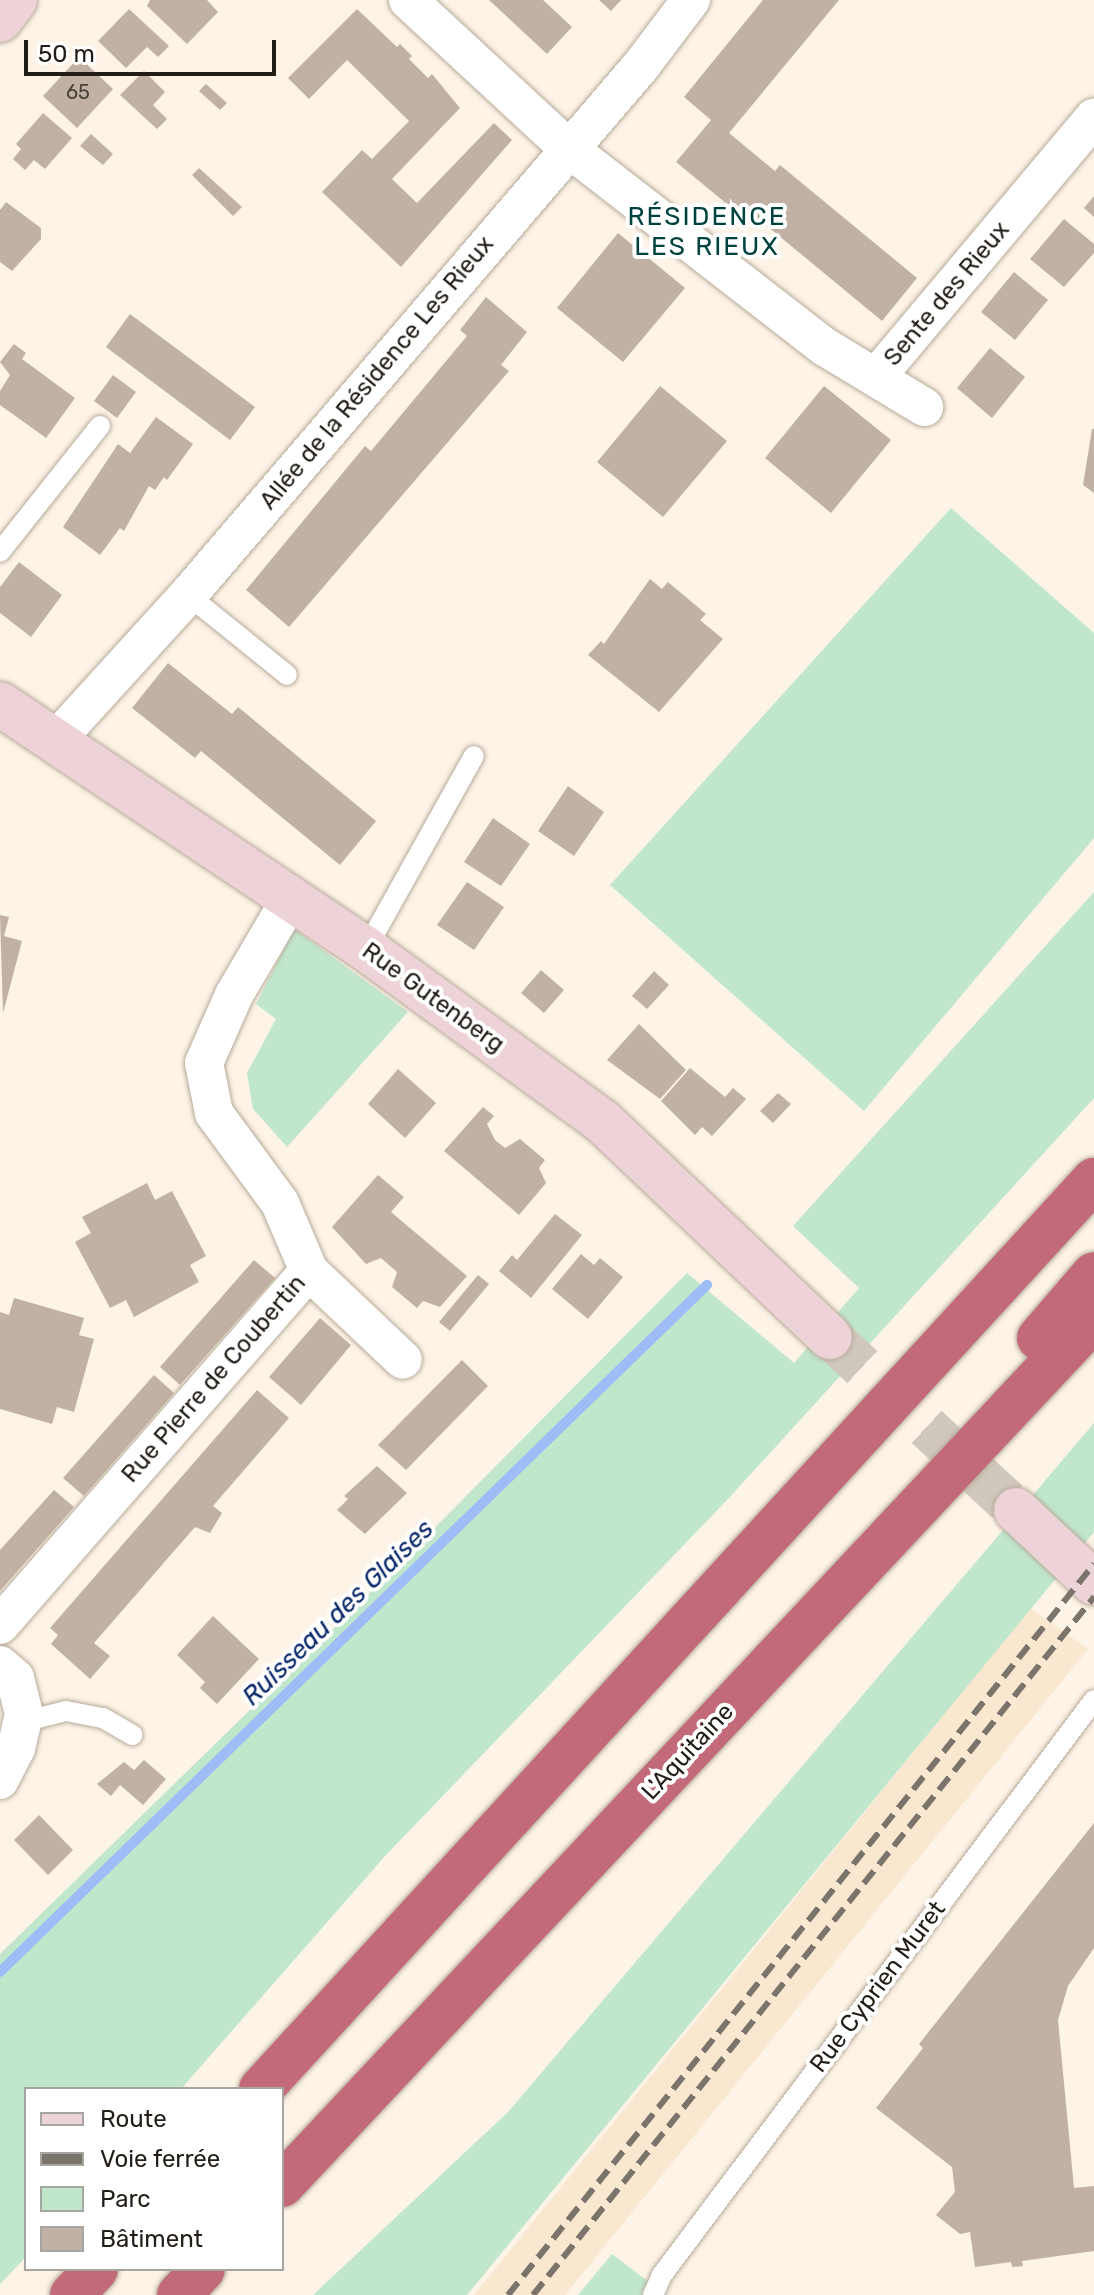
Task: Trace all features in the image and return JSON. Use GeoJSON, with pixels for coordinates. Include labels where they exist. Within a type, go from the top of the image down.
{"type":"FeatureCollection","features":[{"type":"Feature","properties":{"kind":"highway"},"geometry":{"type":"LineString","coordinates":[[263,2087],[1094,1180]]}},
{"type":"Feature","properties":{"kind":"highway"},"geometry":{"type":"LineString","coordinates":[[895,1531],[936,1455],[1094,1274]]}},
{"type":"Feature","properties":{"kind":"highway","name":"L'Aquitaine"},"geometry":{"type":"LineString","coordinates":[[284,2183],[1094,1319]]}},
{"type":"Feature","properties":{"kind":"highway"},"geometry":{"type":"LineString","coordinates":[[72,2295],[94,2271]]}},
{"type":"Feature","properties":{"kind":"highway"},"geometry":{"type":"LineString","coordinates":[[179,2295],[201,2271]]}},
{"type":"Feature","properties":{"kind":"street"},"geometry":{"type":"LineString","coordinates":[[0,20],[15,0]]}},
{"type":"Feature","properties":{"kind":"street","name":"Sente des Rieux"},"geometry":{"type":"LineString","coordinates":[[408,0],[568,148],[825,347],[878,375],[1094,118]]}},
{"type":"Feature","properties":{"kind":"street","name":"Allée de la Résidence Les Rieux"},"geometry":{"type":"LineString","coordinates":[[56,740],[188,595],[691,0]]}},
{"type":"Feature","properties":{"kind":"street"},"geometry":{"type":"LineString","coordinates":[[878,375],[924,407]]}},
{"type":"Feature","properties":{"kind":"street","name":"Rue Gutenberg"},"geometry":{"type":"LineString","coordinates":[[0,704],[366,949],[602,1121],[830,1337]]}},
{"type":"Feature","properties":{"kind":"street","name":"Rue Pierre de Coubertin"},"geometry":{"type":"LineString","coordinates":[[0,1625],[309,1271],[280,1203],[214,1113],[204,1063],[234,995],[291,898]]}},
{"type":"Feature","properties":{"kind":"street"},"geometry":{"type":"LineString","coordinates":[[309,1271],[403,1360]]}},
{"type":"Feature","properties":{"kind":"street"},"geometry":{"type":"LineString","coordinates":[[1016,1510],[1094,1583]]}},
{"type":"Feature","properties":{"kind":"street"},"geometry":{"type":"LineString","coordinates":[[0,1665],[15,1678],[22,1722],[16,1748],[0,1780]]}},
{"type":"Feature","properties":{"kind":"lane"},"geometry":{"type":"LineString","coordinates":[[0,552],[100,426]]}},
{"type":"Feature","properties":{"kind":"lane"},"geometry":{"type":"LineString","coordinates":[[188,595],[287,675]]}},
{"type":"Feature","properties":{"kind":"lane"},"geometry":{"type":"LineString","coordinates":[[366,949],[474,756]]}},
{"type":"Feature","properties":{"kind":"lane","name":"Rue Cyprien Muret"},"geometry":{"type":"LineString","coordinates":[[653,2295],[662,2275],[1094,1700]]}},
{"type":"Feature","properties":{"kind":"lane"},"geometry":{"type":"LineString","coordinates":[[22,1722],[66,1711],[103,1718],[132,1735]]}},
{"type":"Feature","properties":{"kind":"shaded area"},"geometry":{"type":"Polygon","coordinates":[[[1030,1608],[1088,1649],[565,2295],[474,2295],[1030,1608]]]}},
{"type":"Feature","properties":{"kind":"green space"},"geometry":{"type":"Polygon","coordinates":[[[951,508],[1094,633],[1094,838],[864,1111],[610,885],[951,508]]]}},
{"type":"Feature","properties":{"kind":"green space"},"geometry":{"type":"Polygon","coordinates":[[[1094,892],[1094,1098],[728,1499],[386,1855],[183,2087],[24,2087],[24,2259],[0,2284],[0,1954],[388,1575],[687,1273],[794,1363],[859,1288],[793,1226],[1094,892]]]}},
{"type":"Feature","properties":{"kind":"green space"},"geometry":{"type":"Polygon","coordinates":[[[294,929],[408,1012],[287,1147],[253,1109],[247,1073],[276,1019],[256,1004],[294,929]]]}},
{"type":"Feature","properties":{"kind":"green space"},"geometry":{"type":"Polygon","coordinates":[[[1094,1423],[1094,1532],[467,2295],[313,2295],[508,2112],[1094,1423]]]}},
{"type":"Feature","properties":{"kind":"green space"},"geometry":{"type":"Polygon","coordinates":[[[612,2254],[666,2295],[578,2295],[612,2254]]]}},
{"type":"Feature","properties":{"kind":"building"},"geometry":{"type":"Polygon","coordinates":[[[150,0],[207,0],[218,12],[187,44],[147,6],[150,0]]]}},
{"type":"Feature","properties":{"kind":"building"},"geometry":{"type":"Polygon","coordinates":[[[489,0],[543,0],[572,27],[547,54],[489,0]]]}},
{"type":"Feature","properties":{"kind":"building"},"geometry":{"type":"Polygon","coordinates":[[[599,0],[621,0],[611,11],[599,0]]]}},
{"type":"Feature","properties":{"kind":"building"},"geometry":{"type":"Polygon","coordinates":[[[763,0],[839,0],[729,133],[775,171],[780,165],[917,278],[882,321],[744,207],[739,214],[676,162],[711,120],[684,97],[763,0]]]}},
{"type":"Feature","properties":{"kind":"building"},"geometry":{"type":"Polygon","coordinates":[[[129,9],[169,46],[158,57],[147,47],[126,68],[98,41],[129,9]]]}},
{"type":"Feature","properties":{"kind":"building"},"geometry":{"type":"Polygon","coordinates":[[[357,9],[397,47],[400,44],[412,56],[409,59],[428,78],[432,74],[460,108],[392,179],[417,203],[494,123],[512,140],[401,267],[322,192],[362,150],[372,159],[409,121],[347,60],[309,99],[288,78],[357,9]]]}},
{"type":"Feature","properties":{"kind":"building"},"geometry":{"type":"Polygon","coordinates":[[[79,57],[113,89],[77,128],[43,96],[79,57]]]}},
{"type":"Feature","properties":{"kind":"building"},"geometry":{"type":"Polygon","coordinates":[[[144,71],[165,92],[153,105],[167,119],[157,129],[120,95],[144,71]]]}},
{"type":"Feature","properties":{"kind":"building"},"geometry":{"type":"Polygon","coordinates":[[[206,84],[227,103],[220,110],[199,91],[206,84]]]}},
{"type":"Feature","properties":{"kind":"building"},"geometry":{"type":"Polygon","coordinates":[[[43,113],[72,138],[45,169],[34,160],[25,170],[13,159],[21,149],[16,144],[43,113]]]}},
{"type":"Feature","properties":{"kind":"building"},"geometry":{"type":"Polygon","coordinates":[[[91,134],[113,154],[103,165],[80,146],[91,134]]]}},
{"type":"Feature","properties":{"kind":"building"},"geometry":{"type":"Polygon","coordinates":[[[199,168],[242,207],[233,216],[192,175],[199,168]]]}},
{"type":"Feature","properties":{"kind":"building"},"geometry":{"type":"Polygon","coordinates":[[[1094,196],[1094,217],[1084,208],[1094,196]]]}},
{"type":"Feature","properties":{"kind":"building"},"geometry":{"type":"Polygon","coordinates":[[[6,202],[41,228],[41,239],[12,271],[0,262],[0,210],[6,202]]]}},
{"type":"Feature","properties":{"kind":"building"},"geometry":{"type":"Polygon","coordinates":[[[1064,219],[1094,244],[1094,253],[1064,287],[1030,259],[1064,219]]]}},
{"type":"Feature","properties":{"kind":"building"},"geometry":{"type":"Polygon","coordinates":[[[618,233],[685,288],[623,362],[557,308],[618,233]]]}},
{"type":"Feature","properties":{"kind":"building"},"geometry":{"type":"Polygon","coordinates":[[[1014,272],[1048,300],[1015,340],[981,312],[1014,272]]]}},
{"type":"Feature","properties":{"kind":"building"},"geometry":{"type":"Polygon","coordinates":[[[486,297],[527,332],[501,365],[509,371],[289,627],[246,590],[365,446],[371,451],[467,336],[460,330],[486,297]]]}},
{"type":"Feature","properties":{"kind":"building"},"geometry":{"type":"Polygon","coordinates":[[[130,314],[255,407],[230,440],[106,347],[130,314]]]}},
{"type":"Feature","properties":{"kind":"building"},"geometry":{"type":"Polygon","coordinates":[[[14,344],[26,353],[22,359],[75,398],[46,438],[0,405],[0,391],[10,375],[0,362],[14,344]]]}},
{"type":"Feature","properties":{"kind":"building"},"geometry":{"type":"Polygon","coordinates":[[[990,348],[1025,377],[992,418],[957,388],[990,348]]]}},
{"type":"Feature","properties":{"kind":"building"},"geometry":{"type":"Polygon","coordinates":[[[113,375],[136,392],[117,418],[94,401],[113,375]]]}},
{"type":"Feature","properties":{"kind":"building"},"geometry":{"type":"Polygon","coordinates":[[[660,386],[727,441],[663,517],[597,462],[660,386]]]}},
{"type":"Feature","properties":{"kind":"building"},"geometry":{"type":"Polygon","coordinates":[[[824,386],[891,440],[831,513],[765,458],[824,386]]]}},
{"type":"Feature","properties":{"kind":"building"},"geometry":{"type":"Polygon","coordinates":[[[156,417],[193,444],[167,480],[164,477],[155,490],[149,486],[124,531],[120,528],[100,555],[63,527],[118,444],[130,453],[156,417]]]}},
{"type":"Feature","properties":{"kind":"building"},"geometry":{"type":"Polygon","coordinates":[[[1094,429],[1094,493],[1083,485],[1094,429]]]}},
{"type":"Feature","properties":{"kind":"building"},"geometry":{"type":"Polygon","coordinates":[[[19,562],[62,595],[31,637],[0,613],[0,587],[19,562]]]}},
{"type":"Feature","properties":{"kind":"building"},"geometry":{"type":"Polygon","coordinates":[[[650,579],[662,589],[668,582],[706,614],[700,620],[723,639],[659,712],[588,655],[601,641],[604,644],[650,579]]]}},
{"type":"Feature","properties":{"kind":"building"},"geometry":{"type":"Polygon","coordinates":[[[168,663],[232,714],[238,707],[376,821],[340,865],[201,751],[195,758],[132,708],[168,663]]]}},
{"type":"Feature","properties":{"kind":"building"},"geometry":{"type":"Polygon","coordinates":[[[568,786],[604,812],[574,856],[538,831],[568,786]]]}},
{"type":"Feature","properties":{"kind":"building"},"geometry":{"type":"Polygon","coordinates":[[[493,818],[530,844],[501,886],[464,862],[493,818]]]}},
{"type":"Feature","properties":{"kind":"building"},"geometry":{"type":"Polygon","coordinates":[[[467,882],[504,907],[474,950],[437,925],[467,882]]]}},
{"type":"Feature","properties":{"kind":"building"},"geometry":{"type":"Polygon","coordinates":[[[0,915],[9,917],[4,936],[22,941],[3,1013],[0,915]]]}},
{"type":"Feature","properties":{"kind":"building"},"geometry":{"type":"Polygon","coordinates":[[[541,970],[564,990],[544,1013],[521,993],[541,970]]]}},
{"type":"Feature","properties":{"kind":"building"},"geometry":{"type":"Polygon","coordinates":[[[654,971],[669,985],[647,1009],[632,996],[654,971]]]}},
{"type":"Feature","properties":{"kind":"building"},"geometry":{"type":"Polygon","coordinates":[[[639,1024],[686,1070],[660,1099],[607,1060],[639,1024]]]}},
{"type":"Feature","properties":{"kind":"building"},"geometry":{"type":"Polygon","coordinates":[[[690,1068],[725,1097],[733,1088],[746,1099],[712,1136],[702,1127],[695,1135],[661,1101],[690,1068]]]}},
{"type":"Feature","properties":{"kind":"building"},"geometry":{"type":"Polygon","coordinates":[[[398,1069],[436,1103],[405,1138],[368,1104],[398,1069]]]}},
{"type":"Feature","properties":{"kind":"building"},"geometry":{"type":"Polygon","coordinates":[[[778,1093],[791,1104],[773,1123],[760,1111],[778,1093]]]}},
{"type":"Feature","properties":{"kind":"building"},"geometry":{"type":"Polygon","coordinates":[[[483,1107],[494,1116],[487,1124],[495,1140],[505,1148],[520,1139],[545,1160],[539,1168],[546,1183],[519,1215],[444,1151],[483,1107]]]}},
{"type":"Feature","properties":{"kind":"building"},"geometry":{"type":"Polygon","coordinates":[[[378,1175],[404,1197],[391,1212],[467,1276],[440,1307],[423,1301],[417,1308],[392,1287],[397,1272],[381,1258],[366,1264],[332,1227],[378,1175]]]}},
{"type":"Feature","properties":{"kind":"building"},"geometry":{"type":"Polygon","coordinates":[[[147,1183],[155,1200],[172,1191],[206,1256],[190,1265],[199,1282],[134,1317],[126,1300],[110,1308],[75,1242],[91,1233],[82,1217],[147,1183]]]}},
{"type":"Feature","properties":{"kind":"building"},"geometry":{"type":"Polygon","coordinates":[[[555,1214],[582,1235],[531,1298],[499,1271],[512,1255],[517,1260],[555,1214]]]}},
{"type":"Feature","properties":{"kind":"building"},"geometry":{"type":"Polygon","coordinates":[[[581,1254],[594,1265],[600,1258],[623,1277],[588,1319],[552,1289],[581,1254]]]}},
{"type":"Feature","properties":{"kind":"building"},"geometry":{"type":"Polygon","coordinates":[[[254,1260],[275,1278],[180,1385],[160,1367],[254,1260]]]}},
{"type":"Feature","properties":{"kind":"building"},"geometry":{"type":"Polygon","coordinates":[[[478,1275],[489,1284],[450,1331],[439,1322],[478,1275]]]}},
{"type":"Feature","properties":{"kind":"building"},"geometry":{"type":"Polygon","coordinates":[[[14,1298],[84,1318],[79,1335],[94,1339],[74,1412],[57,1407],[52,1424],[0,1409],[0,1312],[9,1315],[14,1298]]]}},
{"type":"Feature","properties":{"kind":"building"},"geometry":{"type":"Polygon","coordinates":[[[320,1318],[351,1345],[301,1405],[269,1377],[320,1318]]]}},
{"type":"Feature","properties":{"kind":"building"},"geometry":{"type":"Polygon","coordinates":[[[462,1360],[488,1386],[406,1470],[378,1445],[462,1360]]]}},
{"type":"Feature","properties":{"kind":"building"},"geometry":{"type":"Polygon","coordinates":[[[154,1375],[174,1393],[84,1496],[63,1478],[154,1375]]]}},
{"type":"Feature","properties":{"kind":"building"},"geometry":{"type":"Polygon","coordinates":[[[257,1390],[289,1418],[213,1506],[222,1513],[210,1533],[195,1527],[94,1643],[110,1656],[90,1679],[51,1644],[58,1635],[50,1628],[257,1390]]]}},
{"type":"Feature","properties":{"kind":"building"},"geometry":{"type":"Polygon","coordinates":[[[377,1466],[407,1493],[365,1534],[337,1510],[348,1499],[344,1496],[377,1466]]]}},
{"type":"Feature","properties":{"kind":"building"},"geometry":{"type":"Polygon","coordinates":[[[54,1490],[74,1507],[0,1591],[0,1550],[54,1490]]]}},
{"type":"Feature","properties":{"kind":"building"},"geometry":{"type":"Polygon","coordinates":[[[213,1616],[259,1659],[217,1704],[200,1688],[205,1682],[177,1655],[213,1616]]]}},
{"type":"Feature","properties":{"kind":"building"},"geometry":{"type":"Polygon","coordinates":[[[144,1760],[166,1779],[143,1805],[120,1785],[111,1796],[97,1784],[124,1762],[134,1770],[144,1760]]]}},
{"type":"Feature","properties":{"kind":"building"},"geometry":{"type":"Polygon","coordinates":[[[39,1815],[73,1850],[48,1875],[14,1840],[39,1815]]]}},
{"type":"Feature","properties":{"kind":"building"},"geometry":{"type":"Polygon","coordinates":[[[1094,1823],[1094,1948],[1068,1986],[1058,2020],[1074,2188],[1094,2186],[1094,2251],[1022,2261],[1023,2266],[1012,2267],[1011,2262],[975,2267],[970,2232],[960,2234],[936,2215],[955,2192],[952,2167],[876,2108],[923,2048],[919,2044],[1094,1823]]]}},
{"type":"Feature","properties":{"kind":"waterway","name":"Ruisseau des Glaises"},"geometry":{"type":"LineString","coordinates":[[0,1972],[707,1285]]}},
{"type":"Feature","properties":{"kind":"tunnel"},"geometry":{"type":"LineString","coordinates":[[830,1337],[1016,1510]]}},
{"type":"Feature","properties":{"kind":"railway"},"geometry":{"type":"LineString","coordinates":[[508,2295],[1094,1564]]}},
{"type":"Feature","properties":{"kind":"railway"},"geometry":{"type":"LineString","coordinates":[[533,2295],[1094,1597]]}},
{"type":"Feature","properties":{"kind":"district","name":"RÉSIDENCE LES RIEUX"},"geometry":{"type":"Point","coordinates":[707,232]}}]}
